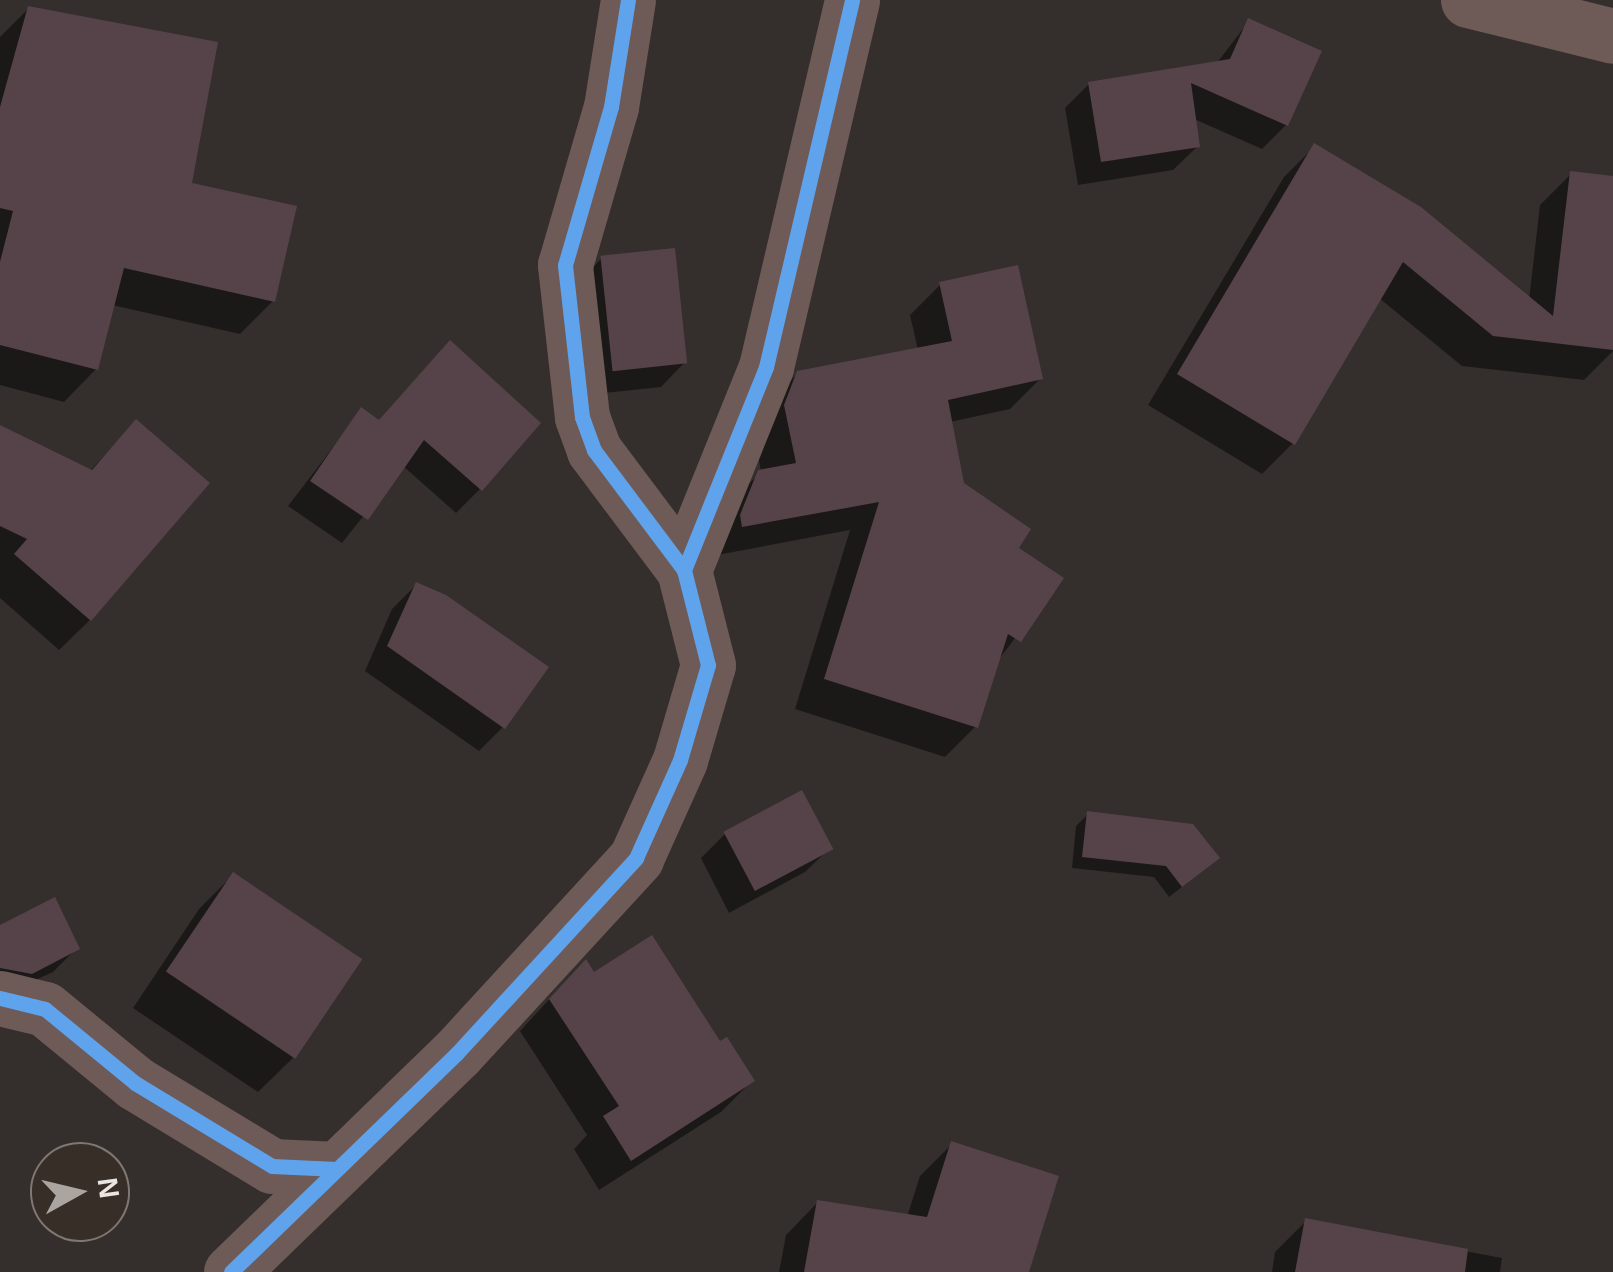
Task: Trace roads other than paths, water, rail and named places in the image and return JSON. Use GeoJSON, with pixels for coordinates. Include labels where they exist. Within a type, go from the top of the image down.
{"type":"FeatureCollection","features":[{"type":"Feature","properties":{"kind":"street"},"geometry":{"type":"LineString","coordinates":[[231,1272],[457,1053],[636,858],[680,760],[708,665],[684,570],[594,450],[582,418],[565,264],[611,107],[628,0]]}},
{"type":"Feature","properties":{"kind":"street"},"geometry":{"type":"LineString","coordinates":[[684,570],[766,367],[852,0]]}},
{"type":"Feature","properties":{"kind":"street"},"geometry":{"type":"LineString","coordinates":[[1468,0],[1613,36]]}},
{"type":"Feature","properties":{"kind":"street"},"geometry":{"type":"LineString","coordinates":[[0,998],[45,1010],[135,1083],[272,1166],[336,1169]]}}]}
